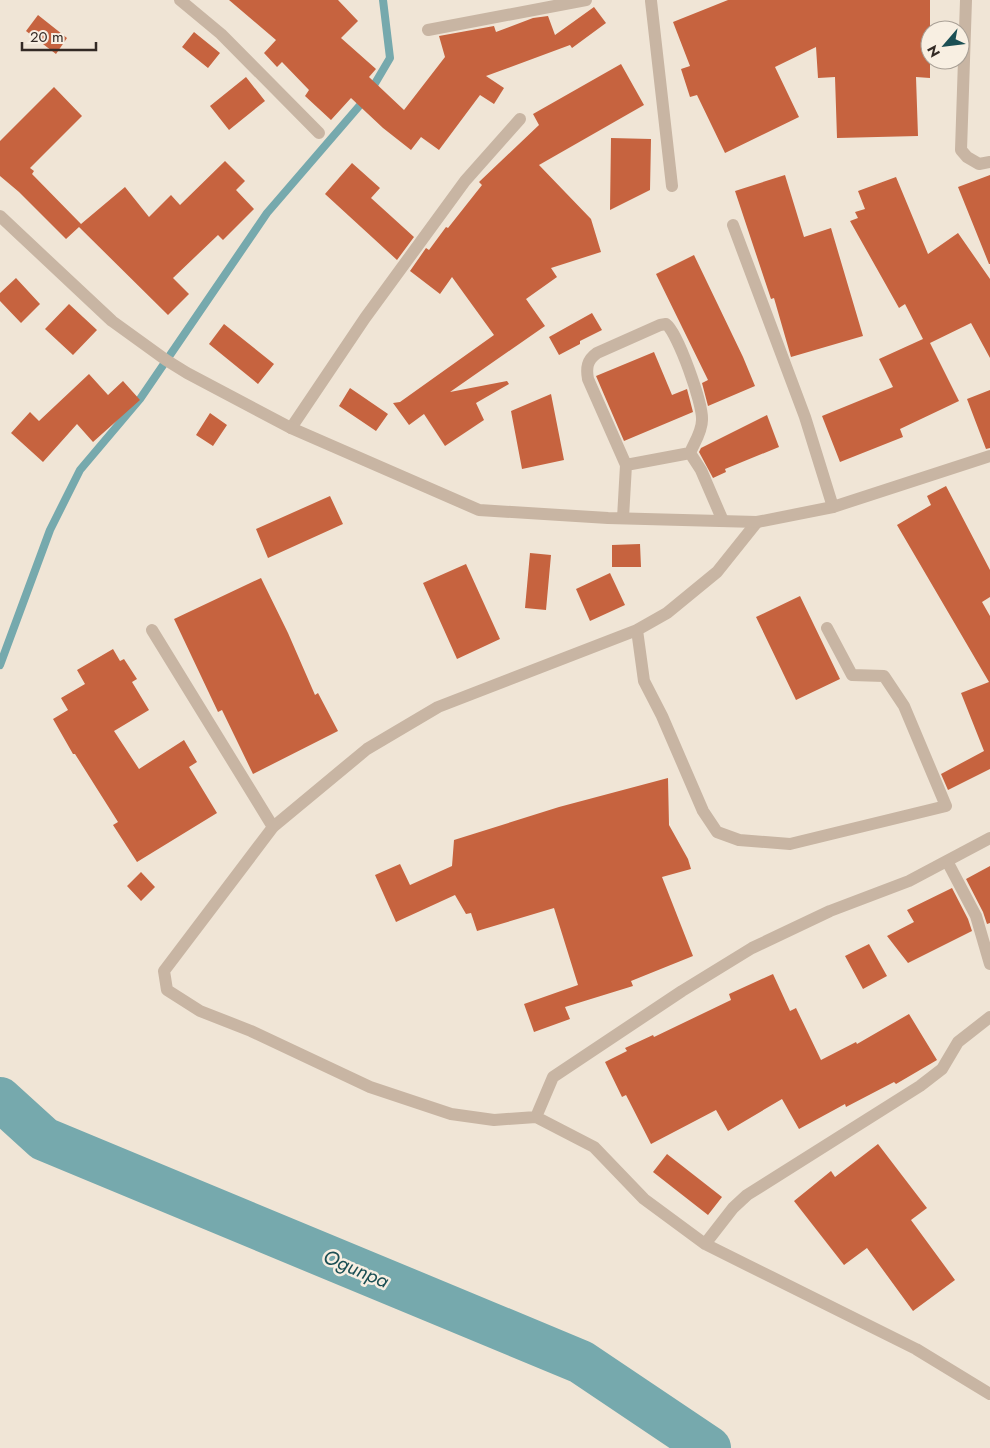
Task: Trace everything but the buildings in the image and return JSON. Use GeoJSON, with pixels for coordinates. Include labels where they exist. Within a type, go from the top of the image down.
{"type":"FeatureCollection","features":[{"type":"Feature","properties":{"kind":"street"},"geometry":{"type":"LineString","coordinates":[[180,0],[221,34],[319,133]]}},
{"type":"Feature","properties":{"kind":"street"},"geometry":{"type":"LineString","coordinates":[[428,30],[586,0]]}},
{"type":"Feature","properties":{"kind":"street"},"geometry":{"type":"LineString","coordinates":[[650,0],[672,186]]}},
{"type":"Feature","properties":{"kind":"street"},"geometry":{"type":"LineString","coordinates":[[966,0],[961,150],[967,157],[979,164],[990,162]]}},
{"type":"Feature","properties":{"kind":"street"},"geometry":{"type":"LineString","coordinates":[[291,428],[365,318],[465,180],[520,119]]}},
{"type":"Feature","properties":{"kind":"street"},"geometry":{"type":"LineString","coordinates":[[0,216],[112,321],[187,373],[291,428],[479,510],[624,518],[757,522],[833,507],[990,456]]}},
{"type":"Feature","properties":{"kind":"street"},"geometry":{"type":"LineString","coordinates":[[733,225],[805,417],[833,507]]}},
{"type":"Feature","properties":{"kind":"street"},"geometry":{"type":"LineString","coordinates":[[624,518],[626,465],[588,379],[587,370],[592,356],[660,324],[666,324],[670,327],[697,392],[701,410],[702,421],[700,430],[690,453]]}},
{"type":"Feature","properties":{"kind":"street"},"geometry":{"type":"LineString","coordinates":[[626,465],[690,453]]}},
{"type":"Feature","properties":{"kind":"street"},"geometry":{"type":"LineString","coordinates":[[690,453],[701,470],[723,521]]}},
{"type":"Feature","properties":{"kind":"street"},"geometry":{"type":"LineString","coordinates":[[757,522],[718,572],[667,613],[637,630],[438,708],[367,749],[273,827],[164,971],[167,990],[200,1011],[251,1031],[370,1087],[451,1114],[494,1120],[536,1118],[594,1147],[644,1199],[706,1244],[916,1350],[990,1394]]}},
{"type":"Feature","properties":{"kind":"street"},"geometry":{"type":"LineString","coordinates":[[637,630],[644,682],[662,716],[702,811],[717,832],[738,840],[790,844],[946,806],[904,706],[884,676],[852,675],[826,628]]}},
{"type":"Feature","properties":{"kind":"street"},"geometry":{"type":"LineString","coordinates":[[152,630],[273,827]]}},
{"type":"Feature","properties":{"kind":"street"},"geometry":{"type":"LineString","coordinates":[[536,1118],[553,1077],[682,991],[752,948],[830,911],[908,882],[990,838]]}},
{"type":"Feature","properties":{"kind":"street"},"geometry":{"type":"LineString","coordinates":[[947,861],[976,916],[990,964]]}},
{"type":"Feature","properties":{"kind":"street"},"geometry":{"type":"LineString","coordinates":[[706,1244],[733,1208],[747,1195],[927,1080],[942,1069],[958,1042],[990,1017]]}},
{"type":"Feature","properties":{"kind":"waterway"},"geometry":{"type":"LineString","coordinates":[[0,665],[50,530],[80,470],[140,399],[267,213],[367,97],[390,58],[383,0]]}},
{"type":"Feature","properties":{"kind":"waterway","name":"Ogunpa"},"geometry":{"type":"LineString","coordinates":[[0,1099],[44,1139],[581,1362],[709,1448]]}}]}
